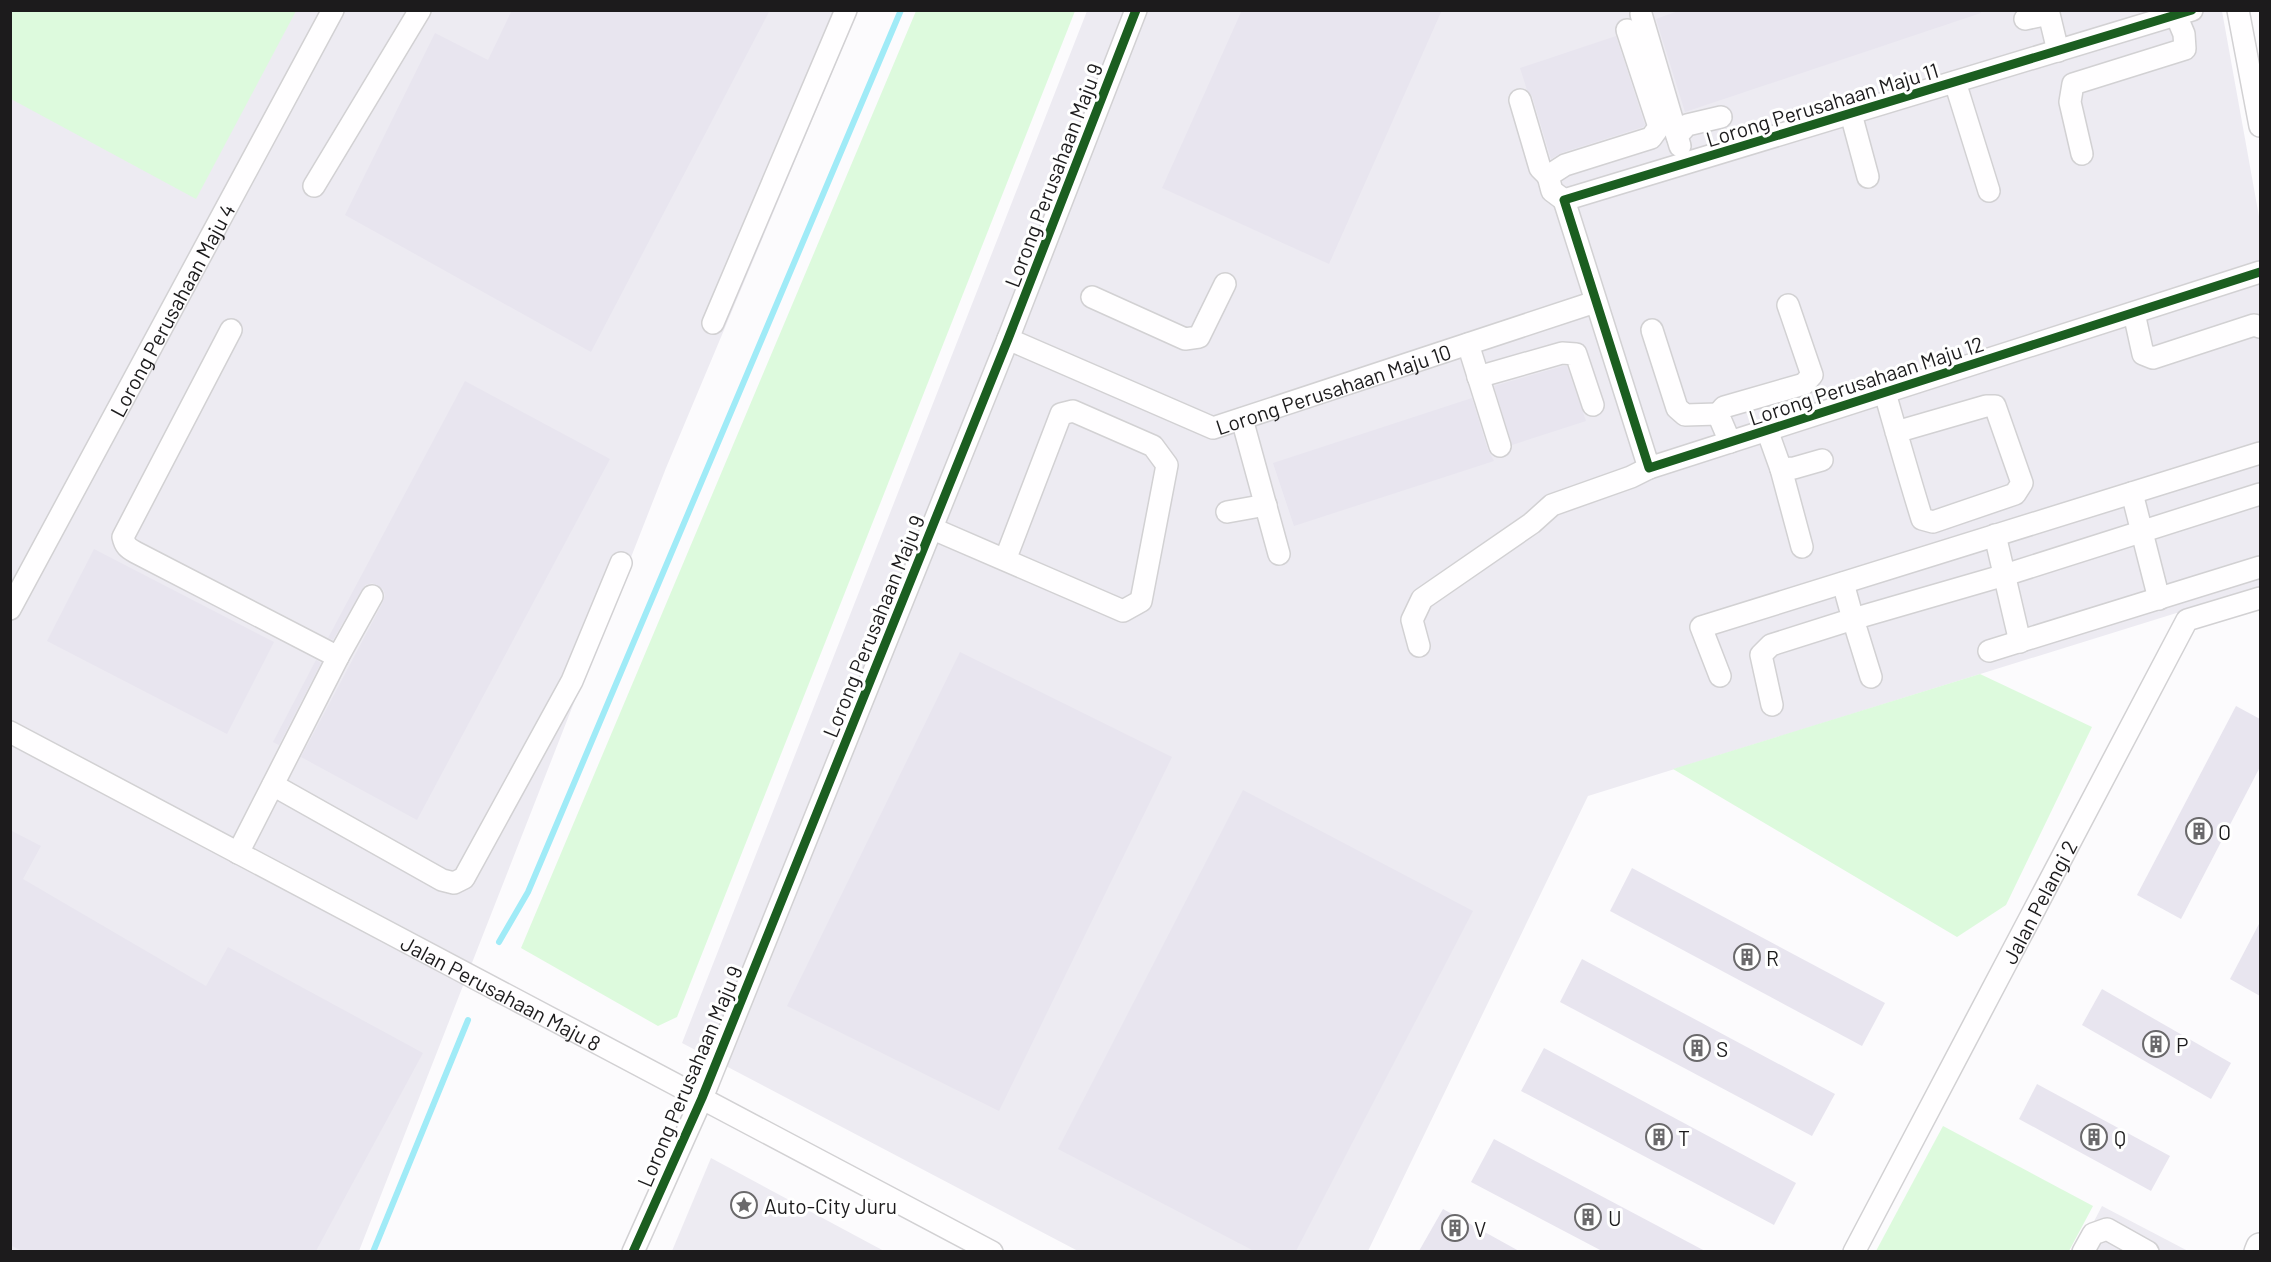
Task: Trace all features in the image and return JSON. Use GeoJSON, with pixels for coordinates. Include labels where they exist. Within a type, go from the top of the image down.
{"type":"FeatureCollection","features":[{"type":"Feature","properties":{"kind":"main road"},"geometry":{"type":"LineString","coordinates":[[2258,1251],[2260,1247]]}},
{"type":"Feature","properties":{"kind":"street","name":"Lorong Perusahaan Maju 4"},"geometry":{"type":"LineString","coordinates":[[10,609],[333,10]]}},
{"type":"Feature","properties":{"kind":"street"},"geometry":{"type":"LineString","coordinates":[[314,186],[420,10]]}},
{"type":"Feature","properties":{"kind":"street"},"geometry":{"type":"LineString","coordinates":[[713,323],[846,10]]}},
{"type":"Feature","properties":{"kind":"street","name":"Lorong Perusahaan Maju 9"},"geometry":{"type":"LineString","coordinates":[[633,1251],[702,1098],[1008,339],[1136,10]]}},
{"type":"Feature","properties":{"kind":"street"},"geometry":{"type":"LineString","coordinates":[[2238,10],[2260,126]]}},
{"type":"Feature","properties":{"kind":"street"},"geometry":{"type":"LineString","coordinates":[[2025,19],[2048,12],[2058,51]]}},
{"type":"Feature","properties":{"kind":"street"},"geometry":{"type":"LineString","coordinates":[[2082,154],[2070,102],[2073,84],[2185,49],[2184,13]]}},
{"type":"Feature","properties":{"kind":"street","name":"Lorong Perusahaan Maju 11"},"geometry":{"type":"LineString","coordinates":[[1564,200],[2058,51],[2147,17],[2184,13]]}},
{"type":"Feature","properties":{"kind":"street"},"geometry":{"type":"LineString","coordinates":[[1641,14],[1685,164]]}},
{"type":"Feature","properties":{"kind":"street"},"geometry":{"type":"LineString","coordinates":[[1548,176],[1565,165],[1651,138],[1659,127],[1627,30]]}},
{"type":"Feature","properties":{"kind":"street"},"geometry":{"type":"LineString","coordinates":[[1955,82],[1989,191]]}},
{"type":"Feature","properties":{"kind":"street"},"geometry":{"type":"LineString","coordinates":[[1520,100],[1540,168],[1548,176],[1552,191],[1564,200],[1649,468]]}},
{"type":"Feature","properties":{"kind":"street"},"geometry":{"type":"LineString","coordinates":[[1851,114],[1868,177]]}},
{"type":"Feature","properties":{"kind":"street"},"geometry":{"type":"LineString","coordinates":[[1677,136],[1687,125],[1721,117]]}},
{"type":"Feature","properties":{"kind":"street","name":"Lorong Perusahaan Maju 12"},"geometry":{"type":"LineString","coordinates":[[1419,646],[1412,620],[1422,599],[1532,523],[1552,505],[1631,477],[1649,468],[2260,273]]}},
{"type":"Feature","properties":{"kind":"street"},"geometry":{"type":"LineString","coordinates":[[1092,297],[1185,339],[1199,337],[1225,284]]}},
{"type":"Feature","properties":{"kind":"street","name":"Lorong Perusahaan Maju 10"},"geometry":{"type":"LineString","coordinates":[[1008,339],[1213,428],[1595,302]]}},
{"type":"Feature","properties":{"kind":"street"},"geometry":{"type":"LineString","coordinates":[[1652,330],[1677,408],[1685,415],[1718,414],[1724,407],[1804,384],[1812,375],[1788,305]]}},
{"type":"Feature","properties":{"kind":"street"},"geometry":{"type":"LineString","coordinates":[[2134,313],[2143,354],[2153,358],[2254,325],[2260,327]]}},
{"type":"Feature","properties":{"kind":"street"},"geometry":{"type":"LineString","coordinates":[[231,330],[123,537],[124,542],[135,552],[338,657]]}},
{"type":"Feature","properties":{"kind":"street"},"geometry":{"type":"LineString","coordinates":[[1468,344],[1500,446]]}},
{"type":"Feature","properties":{"kind":"street"},"geometry":{"type":"LineString","coordinates":[[1478,376],[1562,352],[1576,354],[1593,405]]}},
{"type":"Feature","properties":{"kind":"street"},"geometry":{"type":"LineString","coordinates":[[1885,393],[1896,432],[1922,519],[1933,522],[2015,494],[2022,483],[1995,406],[1986,406],[1896,432]]}},
{"type":"Feature","properties":{"kind":"street"},"geometry":{"type":"LineString","coordinates":[[931,528],[1005,560],[1123,611],[1142,601],[1167,465],[1153,446],[1073,411],[1061,414],[1005,560]]}},
{"type":"Feature","properties":{"kind":"street"},"geometry":{"type":"LineString","coordinates":[[1718,414],[1730,442]]}},
{"type":"Feature","properties":{"kind":"street"},"geometry":{"type":"LineString","coordinates":[[1242,418],[1279,554]]}},
{"type":"Feature","properties":{"kind":"street"},"geometry":{"type":"LineString","coordinates":[[1767,430],[1781,469],[1802,547]]}},
{"type":"Feature","properties":{"kind":"street"},"geometry":{"type":"LineString","coordinates":[[1720,676],[1701,627],[2260,453]]}},
{"type":"Feature","properties":{"kind":"street"},"geometry":{"type":"LineString","coordinates":[[1781,469],[1794,468],[1822,460]]}},
{"type":"Feature","properties":{"kind":"street"},"geometry":{"type":"LineString","coordinates":[[2132,493],[2159,599]]}},
{"type":"Feature","properties":{"kind":"street"},"geometry":{"type":"LineString","coordinates":[[1772,705],[1761,655],[1772,645],[2005,575],[2260,494]]}},
{"type":"Feature","properties":{"kind":"street"},"geometry":{"type":"LineString","coordinates":[[1227,512],[1266,505]]}},
{"type":"Feature","properties":{"kind":"street"},"geometry":{"type":"LineString","coordinates":[[1995,536],[2020,642]]}},
{"type":"Feature","properties":{"kind":"street"},"geometry":{"type":"LineString","coordinates":[[273,785],[442,880],[454,883],[464,878],[573,681],[621,563]]}},
{"type":"Feature","properties":{"kind":"street"},"geometry":{"type":"LineString","coordinates":[[1989,651],[2260,567]]}},
{"type":"Feature","properties":{"kind":"street"},"geometry":{"type":"LineString","coordinates":[[1843,583],[1872,677]]}},
{"type":"Feature","properties":{"kind":"street"},"geometry":{"type":"LineString","coordinates":[[238,853],[338,657],[372,596]]}},
{"type":"Feature","properties":{"kind":"street","name":"Jalan Pelangi 2"},"geometry":{"type":"LineString","coordinates":[[1854,1251],[2187,620],[2260,598]]}},
{"type":"Feature","properties":{"kind":"street","name":"Jalan Perusahaan Maju 8"},"geometry":{"type":"LineString","coordinates":[[10,732],[993,1251]]}},
{"type":"Feature","properties":{"kind":"street"},"geometry":{"type":"LineString","coordinates":[[2083,1251],[2093,1234],[2107,1229],[2148,1251]]}},
{"type":"Feature","properties":{"kind":"shaded area"},"geometry":{"type":"Polygon","coordinates":[[[10,11],[858,11],[666,468],[359,1251],[11,1251],[10,11]]]}},
{"type":"Feature","properties":{"kind":"shaded area"},"geometry":{"type":"Polygon","coordinates":[[[1087,11],[2222,11],[2260,222],[2260,587],[1588,796],[1368,1251],[1078,1251],[682,1043],[1087,11]]]}},
{"type":"Feature","properties":{"kind":"shaded area","name":"Auto-City Juru"},"geometry":{"type":"Polygon","coordinates":[[[711,1158],[884,1251],[672,1251],[711,1158]]]}},
{"type":"Feature","properties":{"kind":"shaded area"},"geometry":{"type":"Polygon","coordinates":[[[2102,1206],[2188,1251],[2078,1252],[2102,1206]]]}},
{"type":"Feature","properties":{"kind":"green space"},"geometry":{"type":"Polygon","coordinates":[[[10,11],[296,11],[196,199],[11,99],[10,11]]]}},
{"type":"Feature","properties":{"kind":"green space"},"geometry":{"type":"Polygon","coordinates":[[[916,11],[1075,11],[677,1017],[658,1026],[521,948],[916,11]]]}},
{"type":"Feature","properties":{"kind":"green space"},"geometry":{"type":"Polygon","coordinates":[[[1980,674],[2092,727],[2006,905],[1957,937],[1673,769],[1980,674]]]}},
{"type":"Feature","properties":{"kind":"green space"},"geometry":{"type":"Polygon","coordinates":[[[1943,1126],[2093,1206],[2069,1251],[1876,1251],[1943,1126]]]}},
{"type":"Feature","properties":{"kind":"building"},"geometry":{"type":"Polygon","coordinates":[[[512,10],[770,10],[591,352],[345,215],[435,33],[488,60],[512,10]]]}},
{"type":"Feature","properties":{"kind":"building"},"geometry":{"type":"Polygon","coordinates":[[[1242,10],[1442,10],[1329,264],[1162,188],[1242,10]]]}},
{"type":"Feature","properties":{"kind":"building"},"geometry":{"type":"Polygon","coordinates":[[[1681,10],[1980,10],[1981,13],[1685,112],[1656,19],[1681,10]]]}},
{"type":"Feature","properties":{"kind":"building"},"geometry":{"type":"Polygon","coordinates":[[[1616,36],[1645,125],[1561,153],[1551,159],[1532,96],[1527,90],[1520,68],[1616,36]]]}},
{"type":"Feature","properties":{"kind":"building"},"geometry":{"type":"Polygon","coordinates":[[[1567,366],[1586,421],[1512,445],[1494,386],[1567,366]]]}},
{"type":"Feature","properties":{"kind":"building"},"geometry":{"type":"Polygon","coordinates":[[[465,381],[610,459],[417,820],[301,757],[383,602],[385,595],[383,589],[372,583],[365,585],[333,640],[328,638],[465,381]]]}},
{"type":"Feature","properties":{"kind":"building"},"geometry":{"type":"Polygon","coordinates":[[[1472,398],[1488,450],[1494,461],[1294,526],[1273,463],[1472,398]]]}},
{"type":"Feature","properties":{"kind":"building"},"geometry":{"type":"Polygon","coordinates":[[[94,549],[274,642],[227,734],[47,641],[94,549]]]}},
{"type":"Feature","properties":{"kind":"building"},"geometry":{"type":"Polygon","coordinates":[[[960,652],[1172,757],[999,1111],[787,1006],[960,652]]]}},
{"type":"Feature","properties":{"kind":"building"},"geometry":{"type":"Polygon","coordinates":[[[316,660],[321,663],[279,745],[273,742],[316,660]]]}},
{"type":"Feature","properties":{"kind":"building","name":"O"},"geometry":{"type":"Polygon","coordinates":[[[2236,706],[2260,719],[2260,767],[2181,919],[2137,895],[2236,706]]]}},
{"type":"Feature","properties":{"kind":"building"},"geometry":{"type":"Polygon","coordinates":[[[1243,790],[1473,911],[1296,1251],[1254,1251],[1058,1149],[1243,790]]]}},
{"type":"Feature","properties":{"kind":"building"},"geometry":{"type":"Polygon","coordinates":[[[10,830],[41,846],[23,879],[206,986],[228,947],[423,1053],[316,1251],[22,1251],[10,1245],[10,830]]]}},
{"type":"Feature","properties":{"kind":"building","name":"R"},"geometry":{"type":"Polygon","coordinates":[[[1632,868],[1885,1003],[1862,1046],[1610,911],[1632,868]]]}},
{"type":"Feature","properties":{"kind":"building"},"geometry":{"type":"Polygon","coordinates":[[[2260,922],[2260,996],[2230,979],[2260,922]]]}},
{"type":"Feature","properties":{"kind":"building","name":"S"},"geometry":{"type":"Polygon","coordinates":[[[1582,959],[1835,1094],[1812,1136],[1560,1002],[1582,959]]]}},
{"type":"Feature","properties":{"kind":"building","name":"P"},"geometry":{"type":"Polygon","coordinates":[[[2102,989],[2231,1063],[2211,1099],[2082,1025],[2102,989]]]}},
{"type":"Feature","properties":{"kind":"building","name":"T"},"geometry":{"type":"Polygon","coordinates":[[[1544,1048],[1796,1183],[1774,1225],[1521,1091],[1544,1048]]]}},
{"type":"Feature","properties":{"kind":"building","name":"Q"},"geometry":{"type":"Polygon","coordinates":[[[2037,1084],[2170,1156],[2151,1191],[2019,1119],[2037,1084]]]}},
{"type":"Feature","properties":{"kind":"building","name":"U"},"geometry":{"type":"Polygon","coordinates":[[[1494,1139],[1705,1251],[1602,1251],[1471,1182],[1494,1139]]]}},
{"type":"Feature","properties":{"kind":"building","name":"V"},"geometry":{"type":"Polygon","coordinates":[[[1443,1209],[1519,1251],[1419,1251],[1443,1209]]]}},
{"type":"Feature","properties":{"kind":"waterway"},"geometry":{"type":"LineString","coordinates":[[499,942],[528,892],[901,10]]}},
{"type":"Feature","properties":{"kind":"waterway"},"geometry":{"type":"LineString","coordinates":[[373,1252],[468,1020]]}},
{"type":"Feature","properties":{"kind":"cycle path"},"geometry":{"type":"LineString","coordinates":[[633,1252],[702,1098],[1008,339],[1136,10]]}},
{"type":"Feature","properties":{"kind":"cycle path"},"geometry":{"type":"LineString","coordinates":[[2192,10],[1564,200],[1649,468],[2260,272]]}},
{"type":"Feature","properties":{"kind":"place","name":"O"},"geometry":{"type":"Point","coordinates":[2199,831]}},
{"type":"Feature","properties":{"kind":"place","name":"R"},"geometry":{"type":"Point","coordinates":[1747,957]}},
{"type":"Feature","properties":{"kind":"place","name":"P"},"geometry":{"type":"Point","coordinates":[2156,1044]}},
{"type":"Feature","properties":{"kind":"place","name":"S"},"geometry":{"type":"Point","coordinates":[1697,1048]}},
{"type":"Feature","properties":{"kind":"place","name":"T"},"geometry":{"type":"Point","coordinates":[1659,1137]}},
{"type":"Feature","properties":{"kind":"place","name":"Q"},"geometry":{"type":"Point","coordinates":[2094,1137]}},
{"type":"Feature","properties":{"kind":"place","name":"Auto-City Juru"},"geometry":{"type":"Point","coordinates":[744,1205]}},
{"type":"Feature","properties":{"kind":"place","name":"U"},"geometry":{"type":"Point","coordinates":[1588,1217]}},
{"type":"Feature","properties":{"kind":"place","name":"V"},"geometry":{"type":"Point","coordinates":[1455,1228]}}]}
